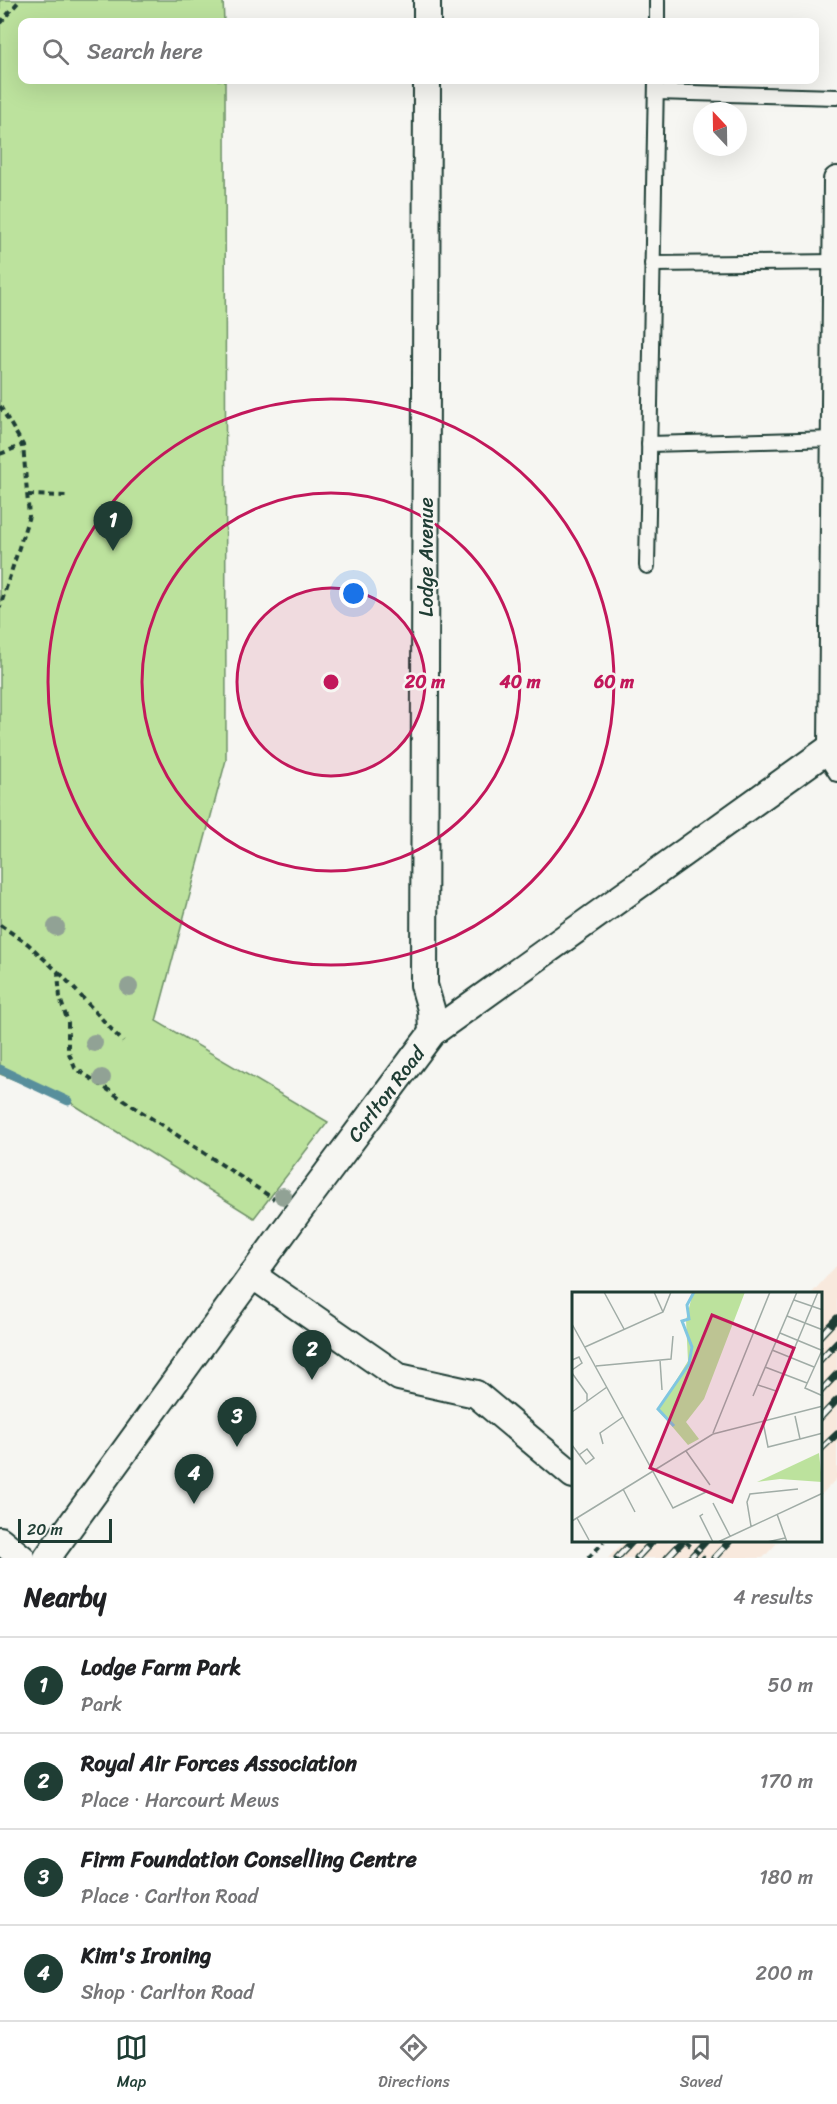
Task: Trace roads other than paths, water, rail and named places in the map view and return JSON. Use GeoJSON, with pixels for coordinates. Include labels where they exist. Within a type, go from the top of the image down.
{"type":"FeatureCollection","features":[{"type":"Feature","properties":{"kind":"street"},"geometry":{"type":"LineString","coordinates":[[427,0],[427,18]]}},
{"type":"Feature","properties":{"kind":"street","name":"Lodge Avenue"},"geometry":{"type":"LineString","coordinates":[[427,84],[424,985],[431,1009],[432,1033]]}},
{"type":"Feature","properties":{"kind":"street"},"geometry":{"type":"LineString","coordinates":[[831,747],[837,180]]}},
{"type":"Feature","properties":{"kind":"street","name":"Carlton Road"},"geometry":{"type":"LineString","coordinates":[[46,1558],[432,1033],[831,747]]}},
{"type":"Feature","properties":{"kind":"street"},"geometry":{"type":"LineString","coordinates":[[252,1275],[399,1377],[476,1394],[572,1474]]}},
{"type":"Feature","properties":{"kind":"street"},"geometry":{"type":"LineString","coordinates":[[0,1540],[22,1558]]}},
{"type":"Feature","properties":{"kind":"lane"},"geometry":{"type":"LineString","coordinates":[[657,0],[657,18]]}},
{"type":"Feature","properties":{"kind":"lane"},"geometry":{"type":"LineString","coordinates":[[647,566],[656,86],[837,97]]}},
{"type":"Feature","properties":{"kind":"lane"},"geometry":{"type":"LineString","coordinates":[[652,264],[837,262]]}},
{"type":"Feature","properties":{"kind":"lane"},"geometry":{"type":"LineString","coordinates":[[649,444],[835,439]]}},
{"type":"Feature","properties":{"kind":"lane"},"geometry":{"type":"LineString","coordinates":[[831,747],[837,774]]}},
{"type":"Feature","properties":{"kind":"waterway"},"geometry":{"type":"LineString","coordinates":[[0,1069],[68,1101]]}},
{"type":"Feature","properties":{"kind":"railway"},"geometry":{"type":"LineString","coordinates":[[822,1334],[837,1318]]}},
{"type":"Feature","properties":{"kind":"railway"},"geometry":{"type":"LineString","coordinates":[[822,1358],[837,1342]]}},
{"type":"Feature","properties":{"kind":"railway"},"geometry":{"type":"LineString","coordinates":[[822,1390],[837,1374]]}},
{"type":"Feature","properties":{"kind":"railway"},"geometry":{"type":"LineString","coordinates":[[822,1416],[837,1400]]}},
{"type":"Feature","properties":{"kind":"railway"},"geometry":{"type":"LineString","coordinates":[[822,1448],[837,1434]]}},
{"type":"Feature","properties":{"kind":"railway"},"geometry":{"type":"LineString","coordinates":[[617,1558],[631,1543]]}},
{"type":"Feature","properties":{"kind":"railway"},"geometry":{"type":"LineString","coordinates":[[637,1558],[651,1543]]}},
{"type":"Feature","properties":{"kind":"railway"},"geometry":{"type":"LineString","coordinates":[[667,1558],[681,1543]]}},
{"type":"Feature","properties":{"kind":"railway"},"geometry":{"type":"LineString","coordinates":[[690,1558],[704,1543]]}},
{"type":"Feature","properties":{"kind":"railway"},"geometry":{"type":"LineString","coordinates":[[714,1558],[728,1543]]}},
{"type":"Feature","properties":{"kind":"place","name":"Lodge Farm Park"},"geometry":{"type":"Point","coordinates":[113,551]}},
{"type":"Feature","properties":{"kind":"place","name":"Royal Air Forces Association"},"geometry":{"type":"Point","coordinates":[312,1380]}},
{"type":"Feature","properties":{"kind":"place","name":"Firm Foundation Conselling Centre"},"geometry":{"type":"Point","coordinates":[237,1447]}},
{"type":"Feature","properties":{"kind":"place","name":"Kim's Ironing"},"geometry":{"type":"Point","coordinates":[194,1504]}}]}
